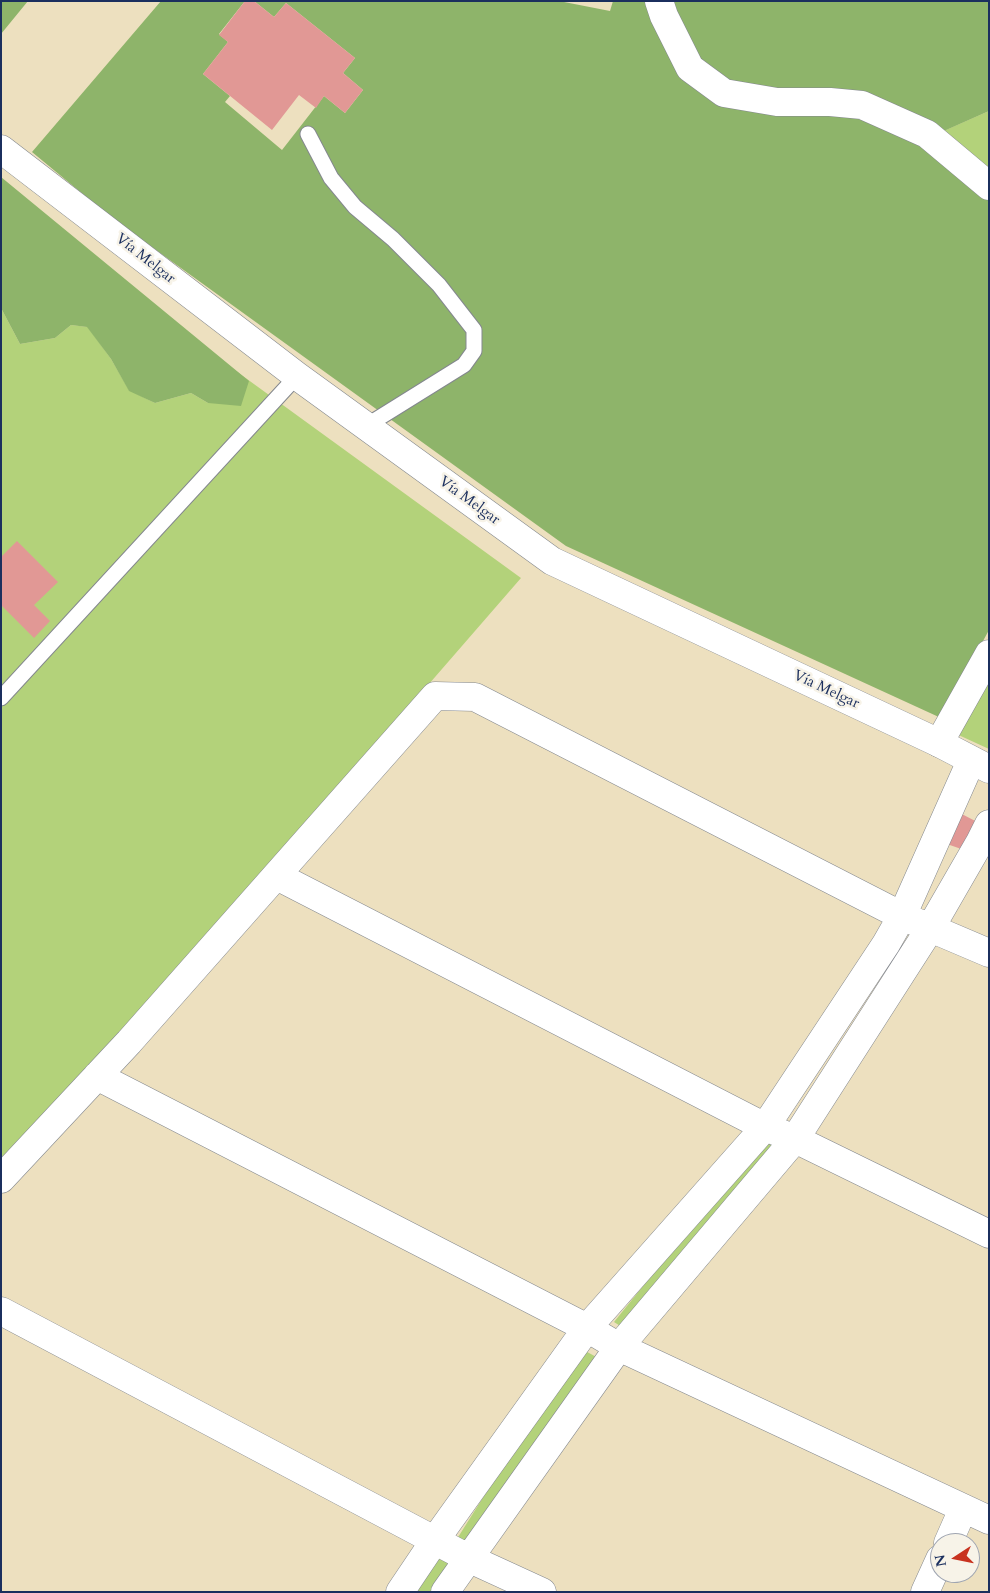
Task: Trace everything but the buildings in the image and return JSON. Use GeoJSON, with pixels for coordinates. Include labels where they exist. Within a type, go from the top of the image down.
{"type":"FeatureCollection","features":[{"type":"Feature","properties":{"kind":"street"},"geometry":{"type":"LineString","coordinates":[[659,1],[664,16],[690,68],[724,93],[777,102],[830,102],[862,105],[927,134],[989,186]]}},
{"type":"Feature","properties":{"kind":"street","name":"Vía Melgar"},"geometry":{"type":"LineString","coordinates":[[1,149],[297,376],[552,561],[939,743],[980,765]]}},
{"type":"Feature","properties":{"kind":"street"},"geometry":{"type":"LineString","coordinates":[[939,743],[989,654]]}},
{"type":"Feature","properties":{"kind":"street"},"geometry":{"type":"LineString","coordinates":[[1,1179],[97,1076],[277,876],[435,696],[476,696],[902,916],[989,953]]}},
{"type":"Feature","properties":{"kind":"street"},"geometry":{"type":"LineString","coordinates":[[400,1592],[587,1328],[765,1127],[886,944],[980,765]]}},
{"type":"Feature","properties":{"kind":"street"},"geometry":{"type":"LineString","coordinates":[[444,1592],[619,1346],[795,1140],[931,927],[989,824]]}},
{"type":"Feature","properties":{"kind":"street"},"geometry":{"type":"LineString","coordinates":[[277,876],[765,1127],[989,1234]]}},
{"type":"Feature","properties":{"kind":"street"},"geometry":{"type":"LineString","coordinates":[[97,1076],[619,1346],[989,1520]]}},
{"type":"Feature","properties":{"kind":"street"},"geometry":{"type":"LineString","coordinates":[[1,1311],[468,1558],[542,1592]]}},
{"type":"Feature","properties":{"kind":"street"},"geometry":{"type":"LineString","coordinates":[[952,1533],[963,1509]]}},
{"type":"Feature","properties":{"kind":"lane"},"geometry":{"type":"LineString","coordinates":[[308,134],[331,178],[355,207],[393,239],[432,279],[474,330],[474,351],[464,365],[366,426]]}},
{"type":"Feature","properties":{"kind":"lane"},"geometry":{"type":"LineString","coordinates":[[1,698],[297,376]]}},
{"type":"Feature","properties":{"kind":"green space"},"geometry":{"type":"Polygon","coordinates":[[[1,1],[28,1],[1,34],[1,1]]]}},
{"type":"Feature","properties":{"kind":"green space"},"geometry":{"type":"Polygon","coordinates":[[[161,1],[245,1],[219,34],[228,42],[203,74],[230,96],[225,102],[282,150],[324,96],[345,113],[363,90],[343,73],[355,58],[286,3],[274,17],[254,1],[559,1],[610,11],[613,1],[989,1],[989,111],[919,142],[989,199],[989,630],[941,718],[566,546],[113,219],[32,152],[161,1]]]}},
{"type":"Feature","properties":{"kind":"green space"},"geometry":{"type":"Polygon","coordinates":[[[989,111],[989,172],[939,133],[989,111]]]}},
{"type":"Feature","properties":{"kind":"green space"},"geometry":{"type":"Polygon","coordinates":[[[1,177],[249,381],[241,406],[208,403],[191,393],[155,403],[129,391],[111,359],[87,327],[71,325],[55,338],[20,344],[1,308],[1,177]]]}},
{"type":"Feature","properties":{"kind":"green space"},"geometry":{"type":"Polygon","coordinates":[[[1,308],[20,344],[55,338],[71,325],[88,327],[111,359],[129,390],[155,403],[191,393],[208,403],[236,371],[521,578],[264,874],[1,1161],[1,308]]]}},
{"type":"Feature","properties":{"kind":"green space"},"geometry":{"type":"Polygon","coordinates":[[[989,662],[989,749],[952,732],[989,662]]]}},
{"type":"Feature","properties":{"kind":"green space"},"geometry":{"type":"Polygon","coordinates":[[[762,1139],[779,1150],[628,1331],[614,1322],[762,1139]]]}},
{"type":"Feature","properties":{"kind":"green space"},"geometry":{"type":"Polygon","coordinates":[[[578,1347],[600,1359],[473,1553],[455,1542],[578,1347]]]}},
{"type":"Feature","properties":{"kind":"green space"},"geometry":{"type":"Polygon","coordinates":[[[431,1555],[451,1564],[432,1592],[409,1592],[431,1555]]]}}]}
